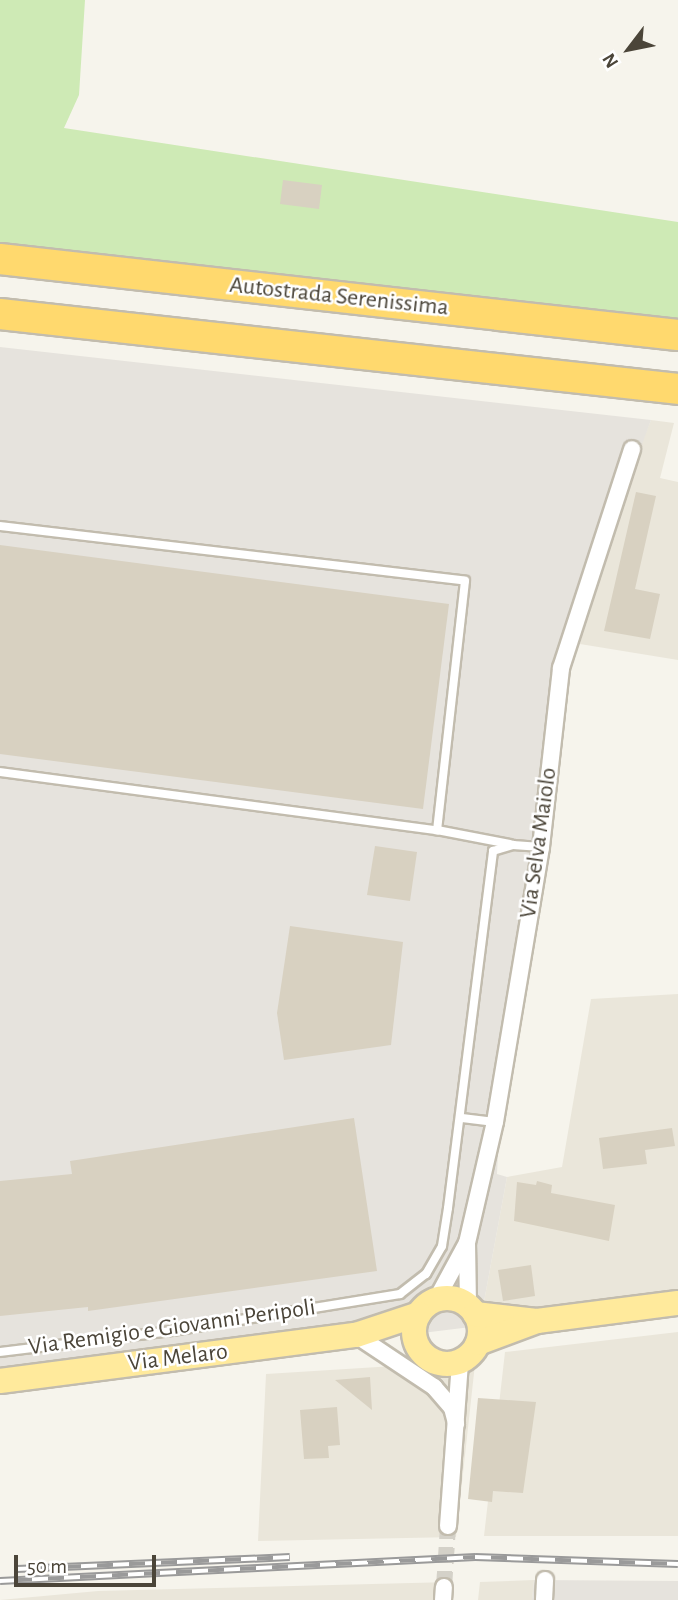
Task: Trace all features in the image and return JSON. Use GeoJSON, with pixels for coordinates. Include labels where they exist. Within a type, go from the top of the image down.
{"type":"FeatureCollection","features":[{"type":"Feature","properties":{"kind":"highway","name":"Autostrada Serenissima"},"geometry":{"type":"LineString","coordinates":[[0,259],[678,335]]}},
{"type":"Feature","properties":{"kind":"highway"},"geometry":{"type":"LineString","coordinates":[[0,314],[678,389]]}},
{"type":"Feature","properties":{"kind":"main road","name":"Via Melaro"},"geometry":{"type":"LineString","coordinates":[[0,1381],[356,1335],[453,1299],[472,1310],[537,1321]]}},
{"type":"Feature","properties":{"kind":"main road","name":"Via Melaro"},"geometry":{"type":"LineString","coordinates":[[356,1335],[395,1342],[428,1359],[449,1364],[460,1362],[478,1343],[537,1321],[678,1303]]}},
{"type":"Feature","properties":{"kind":"main road"},"geometry":{"type":"LineString","coordinates":[[427,1307],[414,1333],[428,1359]]}},
{"type":"Feature","properties":{"kind":"main road"},"geometry":{"type":"LineString","coordinates":[[472,1310],[478,1343]]}},
{"type":"Feature","properties":{"kind":"street","name":"Via Selva Maiolo"},"geometry":{"type":"LineString","coordinates":[[472,1310],[467,1243],[495,1122],[541,847],[561,667],[632,449]]}},
{"type":"Feature","properties":{"kind":"street","name":"Via Selva Maiolo"},"geometry":{"type":"LineString","coordinates":[[427,1307],[467,1243]]}},
{"type":"Feature","properties":{"kind":"street"},"geometry":{"type":"LineString","coordinates":[[356,1335],[434,1387],[452,1408],[458,1433]]}},
{"type":"Feature","properties":{"kind":"street"},"geometry":{"type":"LineString","coordinates":[[448,1527],[458,1433],[460,1362]]}},
{"type":"Feature","properties":{"kind":"street"},"geometry":{"type":"LineString","coordinates":[[544,1600],[545,1580]]}},
{"type":"Feature","properties":{"kind":"lane"},"geometry":{"type":"LineString","coordinates":[[0,526],[465,581],[437,830]]}},
{"type":"Feature","properties":{"kind":"lane"},"geometry":{"type":"LineString","coordinates":[[0,772],[437,830],[513,845],[541,847]]}},
{"type":"Feature","properties":{"kind":"lane","name":"Via Remigio e Giovanni Peripoli"},"geometry":{"type":"LineString","coordinates":[[0,1352],[172,1331],[400,1294],[426,1274],[442,1246],[462,1118],[494,851],[513,845]]}},
{"type":"Feature","properties":{"kind":"lane"},"geometry":{"type":"LineString","coordinates":[[462,1118],[495,1122]]}},
{"type":"Feature","properties":{"kind":"shaded area"},"geometry":{"type":"Polygon","coordinates":[[[0,347],[651,420],[566,651],[505,1007],[497,1174],[507,1177],[483,1307],[487,1325],[0,1385],[0,347]]]}},
{"type":"Feature","properties":{"kind":"shaded area"},"geometry":{"type":"Polygon","coordinates":[[[651,420],[674,423],[660,478],[678,482],[678,660],[580,644],[608,526],[651,420]]]}},
{"type":"Feature","properties":{"kind":"shaded area"},"geometry":{"type":"Polygon","coordinates":[[[678,994],[678,1303],[487,1325],[483,1307],[507,1177],[562,1167],[591,999],[678,994]]]}},
{"type":"Feature","properties":{"kind":"shaded area"},"geometry":{"type":"Polygon","coordinates":[[[678,1332],[678,1536],[484,1536],[505,1352],[678,1332]]]}},
{"type":"Feature","properties":{"kind":"shaded area"},"geometry":{"type":"Polygon","coordinates":[[[476,1355],[456,1537],[258,1541],[266,1374],[394,1366],[476,1355]]]}},
{"type":"Feature","properties":{"kind":"shaded area"},"geometry":{"type":"Polygon","coordinates":[[[534,1580],[532,1600],[478,1600],[480,1582],[534,1580]]]}},
{"type":"Feature","properties":{"kind":"shaded area"},"geometry":{"type":"Polygon","coordinates":[[[534,1580],[678,1581],[678,1600],[532,1600],[534,1580]]]}},
{"type":"Feature","properties":{"kind":"shaded area"},"geometry":{"type":"Polygon","coordinates":[[[451,1582],[450,1600],[0,1600],[98,1591],[451,1582]]]}},
{"type":"Feature","properties":{"kind":"green space"},"geometry":{"type":"Polygon","coordinates":[[[0,0],[85,0],[79,95],[64,128],[678,222],[678,323],[0,247],[0,0]]]}},
{"type":"Feature","properties":{"kind":"building"},"geometry":{"type":"Polygon","coordinates":[[[283,180],[322,185],[319,209],[280,204],[283,180]]]}},
{"type":"Feature","properties":{"kind":"building"},"geometry":{"type":"Polygon","coordinates":[[[636,492],[656,496],[635,589],[660,594],[650,639],[604,631],[636,492]]]}},
{"type":"Feature","properties":{"kind":"building"},"geometry":{"type":"Polygon","coordinates":[[[0,545],[449,604],[423,809],[0,754],[0,545]]]}},
{"type":"Feature","properties":{"kind":"building"},"geometry":{"type":"Polygon","coordinates":[[[375,846],[417,852],[410,901],[367,895],[375,846]]]}},
{"type":"Feature","properties":{"kind":"building"},"geometry":{"type":"Polygon","coordinates":[[[290,926],[403,942],[391,1045],[284,1060],[277,1013],[290,926]]]}},
{"type":"Feature","properties":{"kind":"building"},"geometry":{"type":"Polygon","coordinates":[[[354,1118],[377,1271],[88,1311],[88,1307],[0,1316],[0,1181],[72,1174],[70,1161],[354,1118]]]}},
{"type":"Feature","properties":{"kind":"building"},"geometry":{"type":"Polygon","coordinates":[[[672,1128],[675,1146],[645,1150],[647,1164],[603,1169],[599,1138],[672,1128]]]}},
{"type":"Feature","properties":{"kind":"building"},"geometry":{"type":"Polygon","coordinates":[[[537,1181],[552,1185],[551,1193],[615,1205],[609,1241],[514,1221],[517,1182],[536,1185],[537,1181]]]}},
{"type":"Feature","properties":{"kind":"building"},"geometry":{"type":"Polygon","coordinates":[[[531,1265],[535,1296],[503,1301],[498,1270],[531,1265]]]}},
{"type":"Feature","properties":{"kind":"building"},"geometry":{"type":"Polygon","coordinates":[[[370,1377],[372,1410],[335,1380],[370,1377]]]}},
{"type":"Feature","properties":{"kind":"building"},"geometry":{"type":"Polygon","coordinates":[[[478,1398],[536,1402],[523,1493],[493,1491],[492,1502],[468,1499],[478,1398]]]}},
{"type":"Feature","properties":{"kind":"building"},"geometry":{"type":"Polygon","coordinates":[[[337,1407],[340,1445],[328,1446],[329,1458],[304,1459],[300,1410],[337,1407]]]}},
{"type":"Feature","properties":{"kind":"tunnel"},"geometry":{"type":"LineString","coordinates":[[444,1587],[448,1526]]}},
{"type":"Feature","properties":{"kind":"railway"},"geometry":{"type":"LineString","coordinates":[[17,1569],[290,1557]]}},
{"type":"Feature","properties":{"kind":"railway"},"geometry":{"type":"LineString","coordinates":[[0,1581],[475,1557],[678,1564]]}}]}
